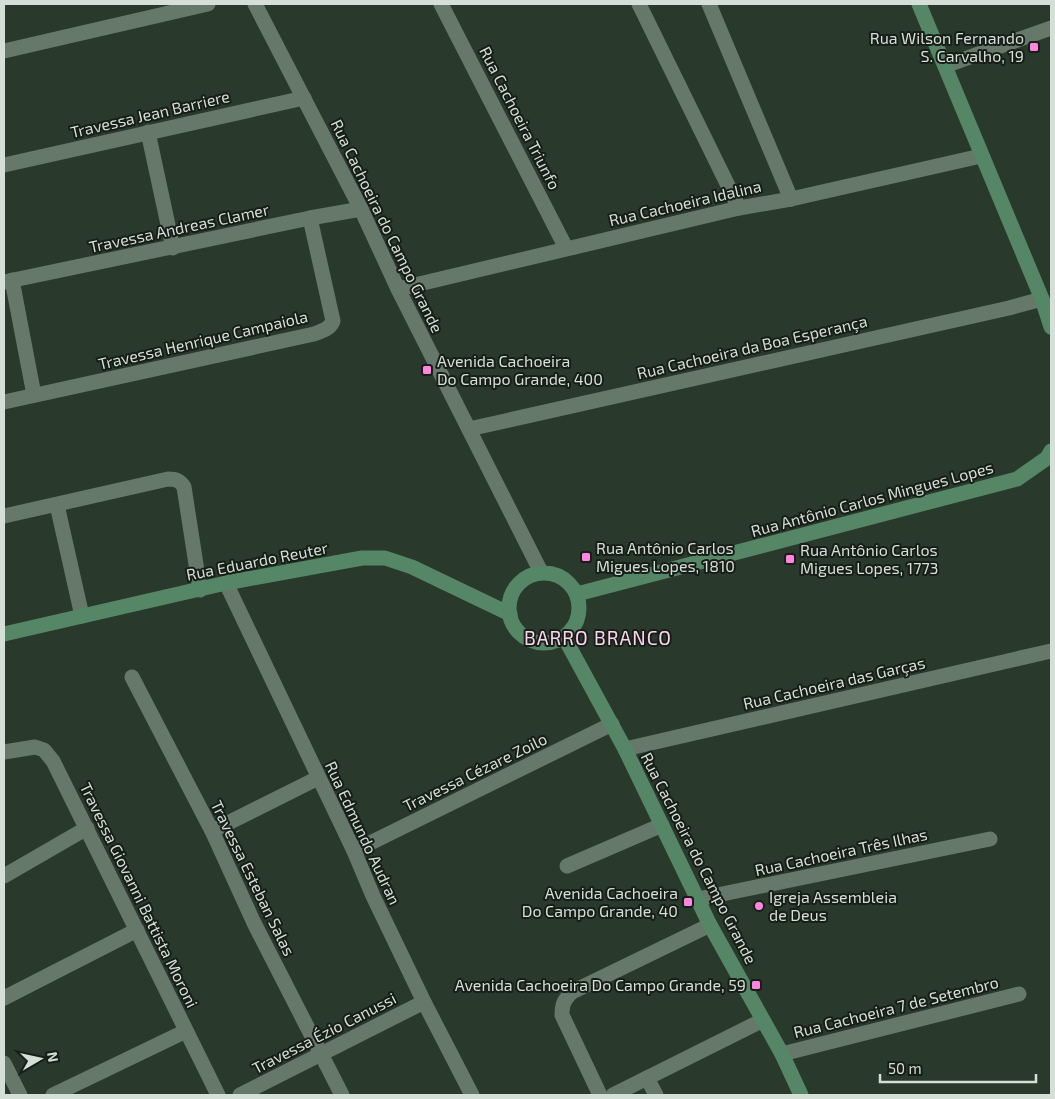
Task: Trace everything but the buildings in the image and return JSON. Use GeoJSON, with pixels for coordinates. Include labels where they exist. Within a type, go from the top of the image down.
{"type":"FeatureCollection","features":[{"type":"Feature","properties":{"kind":"street"},"geometry":{"type":"LineString","coordinates":[[4,51],[208,4]]}},
{"type":"Feature","properties":{"kind":"street","name":"Rua Cachoeira do Campo Grande"},"geometry":{"type":"LineString","coordinates":[[255,4],[361,209],[398,289],[541,572]]}},
{"type":"Feature","properties":{"kind":"street","name":"Rua Cachoeira Triunfo"},"geometry":{"type":"LineString","coordinates":[[441,4],[566,248]]}},
{"type":"Feature","properties":{"kind":"street"},"geometry":{"type":"LineString","coordinates":[[639,4],[739,208]]}},
{"type":"Feature","properties":{"kind":"street"},"geometry":{"type":"LineString","coordinates":[[709,4],[791,198]]}},
{"type":"Feature","properties":{"kind":"street"},"geometry":{"type":"LineString","coordinates":[[918,4],[1042,299],[1051,327]]}},
{"type":"Feature","properties":{"kind":"street"},"geometry":{"type":"LineString","coordinates":[[945,66],[1051,28]]}},
{"type":"Feature","properties":{"kind":"street","name":"Travessa Jean Barriere"},"geometry":{"type":"LineString","coordinates":[[4,165],[304,98]]}},
{"type":"Feature","properties":{"kind":"street"},"geometry":{"type":"LineString","coordinates":[[148,132],[172,248]]}},
{"type":"Feature","properties":{"kind":"street","name":"Rua Cachoeira Idalina"},"geometry":{"type":"LineString","coordinates":[[398,289],[739,208],[981,156]]}},
{"type":"Feature","properties":{"kind":"street","name":"Travessa Andreas Clamer"},"geometry":{"type":"LineString","coordinates":[[8,281],[361,209]]}},
{"type":"Feature","properties":{"kind":"street","name":"Travessa Henrique Campaiola"},"geometry":{"type":"LineString","coordinates":[[4,402],[314,334],[331,326],[333,321],[310,218]]}},
{"type":"Feature","properties":{"kind":"street"},"geometry":{"type":"LineString","coordinates":[[8,281],[34,395]]}},
{"type":"Feature","properties":{"kind":"street","name":"Rua Cachoeira da Boa Esperança"},"geometry":{"type":"LineString","coordinates":[[469,429],[1042,299]]}},
{"type":"Feature","properties":{"kind":"street","name":"Rua Antônio Carlos Mingues Lopes"},"geometry":{"type":"LineString","coordinates":[[577,594],[1017,479],[1047,458],[1051,452]]}},
{"type":"Feature","properties":{"kind":"street"},"geometry":{"type":"LineString","coordinates":[[4,516],[168,479],[176,479],[184,487],[200,590]]}},
{"type":"Feature","properties":{"kind":"street"},"geometry":{"type":"LineString","coordinates":[[57,505],[82,616]]}},
{"type":"Feature","properties":{"kind":"street","name":"Rua Eduardo Reuter"},"geometry":{"type":"LineString","coordinates":[[4,634],[226,583],[362,558],[385,558],[412,567],[510,614]]}},
{"type":"Feature","properties":{"kind":"street"},"geometry":{"type":"LineString","coordinates":[[541,572],[552,573],[562,577],[571,584],[577,594],[578,618],[572,629],[564,637],[553,642],[541,643],[529,640],[519,633],[512,623],[509,600],[521,581],[530,575],[541,572]]}},
{"type":"Feature","properties":{"kind":"street","name":"Rua Edmundo Audran"},"geometry":{"type":"LineString","coordinates":[[226,583],[354,851],[373,896],[424,1002],[472,1095]]}},
{"type":"Feature","properties":{"kind":"street","name":"Rua Cachoeira do Campo Grande"},"geometry":{"type":"LineString","coordinates":[[564,637],[625,749],[710,924],[782,1054],[801,1095]]}},
{"type":"Feature","properties":{"kind":"street","name":"Rua Cachoeira das Garças"},"geometry":{"type":"LineString","coordinates":[[625,749],[1051,652]]}},
{"type":"Feature","properties":{"kind":"street","name":"Travessa Esteban Salas"},"geometry":{"type":"LineString","coordinates":[[132,677],[212,831],[254,923],[342,1095]]}},
{"type":"Feature","properties":{"kind":"street","name":"Travessa Cézare Zoilo"},"geometry":{"type":"LineString","coordinates":[[354,851],[612,724]]}},
{"type":"Feature","properties":{"kind":"street","name":"Travessa Giovanni Battista Moroni"},"geometry":{"type":"LineString","coordinates":[[4,752],[35,747],[44,750],[53,761],[218,1095]]}},
{"type":"Feature","properties":{"kind":"street"},"geometry":{"type":"LineString","coordinates":[[212,831],[318,778]]}},
{"type":"Feature","properties":{"kind":"street"},"geometry":{"type":"LineString","coordinates":[[567,866],[662,825]]}},
{"type":"Feature","properties":{"kind":"street"},"geometry":{"type":"LineString","coordinates":[[4,876],[87,828]]}},
{"type":"Feature","properties":{"kind":"street","name":"Rua Cachoeira Três Ilhas"},"geometry":{"type":"LineString","coordinates":[[698,899],[990,839]]}},
{"type":"Feature","properties":{"kind":"street"},"geometry":{"type":"LineString","coordinates":[[600,1095],[562,1014],[562,1005],[572,992],[710,924]]}},
{"type":"Feature","properties":{"kind":"street"},"geometry":{"type":"LineString","coordinates":[[4,998],[138,930]]}},
{"type":"Feature","properties":{"kind":"street","name":"Rua Cachoeira 7 de Setembro"},"geometry":{"type":"LineString","coordinates":[[782,1054],[1019,994]]}},
{"type":"Feature","properties":{"kind":"street","name":"Travessa Ézio Canussi"},"geometry":{"type":"LineString","coordinates":[[240,1095],[424,1002]]}},
{"type":"Feature","properties":{"kind":"street"},"geometry":{"type":"LineString","coordinates":[[613,1095],[763,1020]]}},
{"type":"Feature","properties":{"kind":"street"},"geometry":{"type":"LineString","coordinates":[[52,1095],[186,1031]]}},
{"type":"Feature","properties":{"kind":"street"},"geometry":{"type":"LineString","coordinates":[[4,1063],[20,1095]]}},
{"type":"Feature","properties":{"kind":"street"},"geometry":{"type":"LineString","coordinates":[[647,1078],[656,1095]]}},
{"type":"Feature","properties":{"kind":"place","name":"Rua Wilson Fernando S. Carvalho, 19"},"geometry":{"type":"Point","coordinates":[1034,47]}},
{"type":"Feature","properties":{"kind":"place","name":"Avenida Cachoeira Do Campo Grande, 400"},"geometry":{"type":"Point","coordinates":[427,370]}},
{"type":"Feature","properties":{"kind":"place","name":"Rua Antônio Carlos Migues Lopes, 1810"},"geometry":{"type":"Point","coordinates":[586,557]}},
{"type":"Feature","properties":{"kind":"place","name":"Rua Antônio Carlos Migues Lopes, 1773"},"geometry":{"type":"Point","coordinates":[790,559]}},
{"type":"Feature","properties":{"kind":"place","name":"Avenida Cachoeira Do Campo Grande, 40"},"geometry":{"type":"Point","coordinates":[688,902]}},
{"type":"Feature","properties":{"kind":"place","name":"Igreja Assembleia de Deus"},"geometry":{"type":"Point","coordinates":[759,906]}},
{"type":"Feature","properties":{"kind":"place","name":"Avenida Cachoeira Do Campo Grande, 59"},"geometry":{"type":"Point","coordinates":[756,985]}},
{"type":"Feature","properties":{"kind":"district","name":"BARRO BRANCO"},"geometry":{"type":"Point","coordinates":[598,638]}}]}
